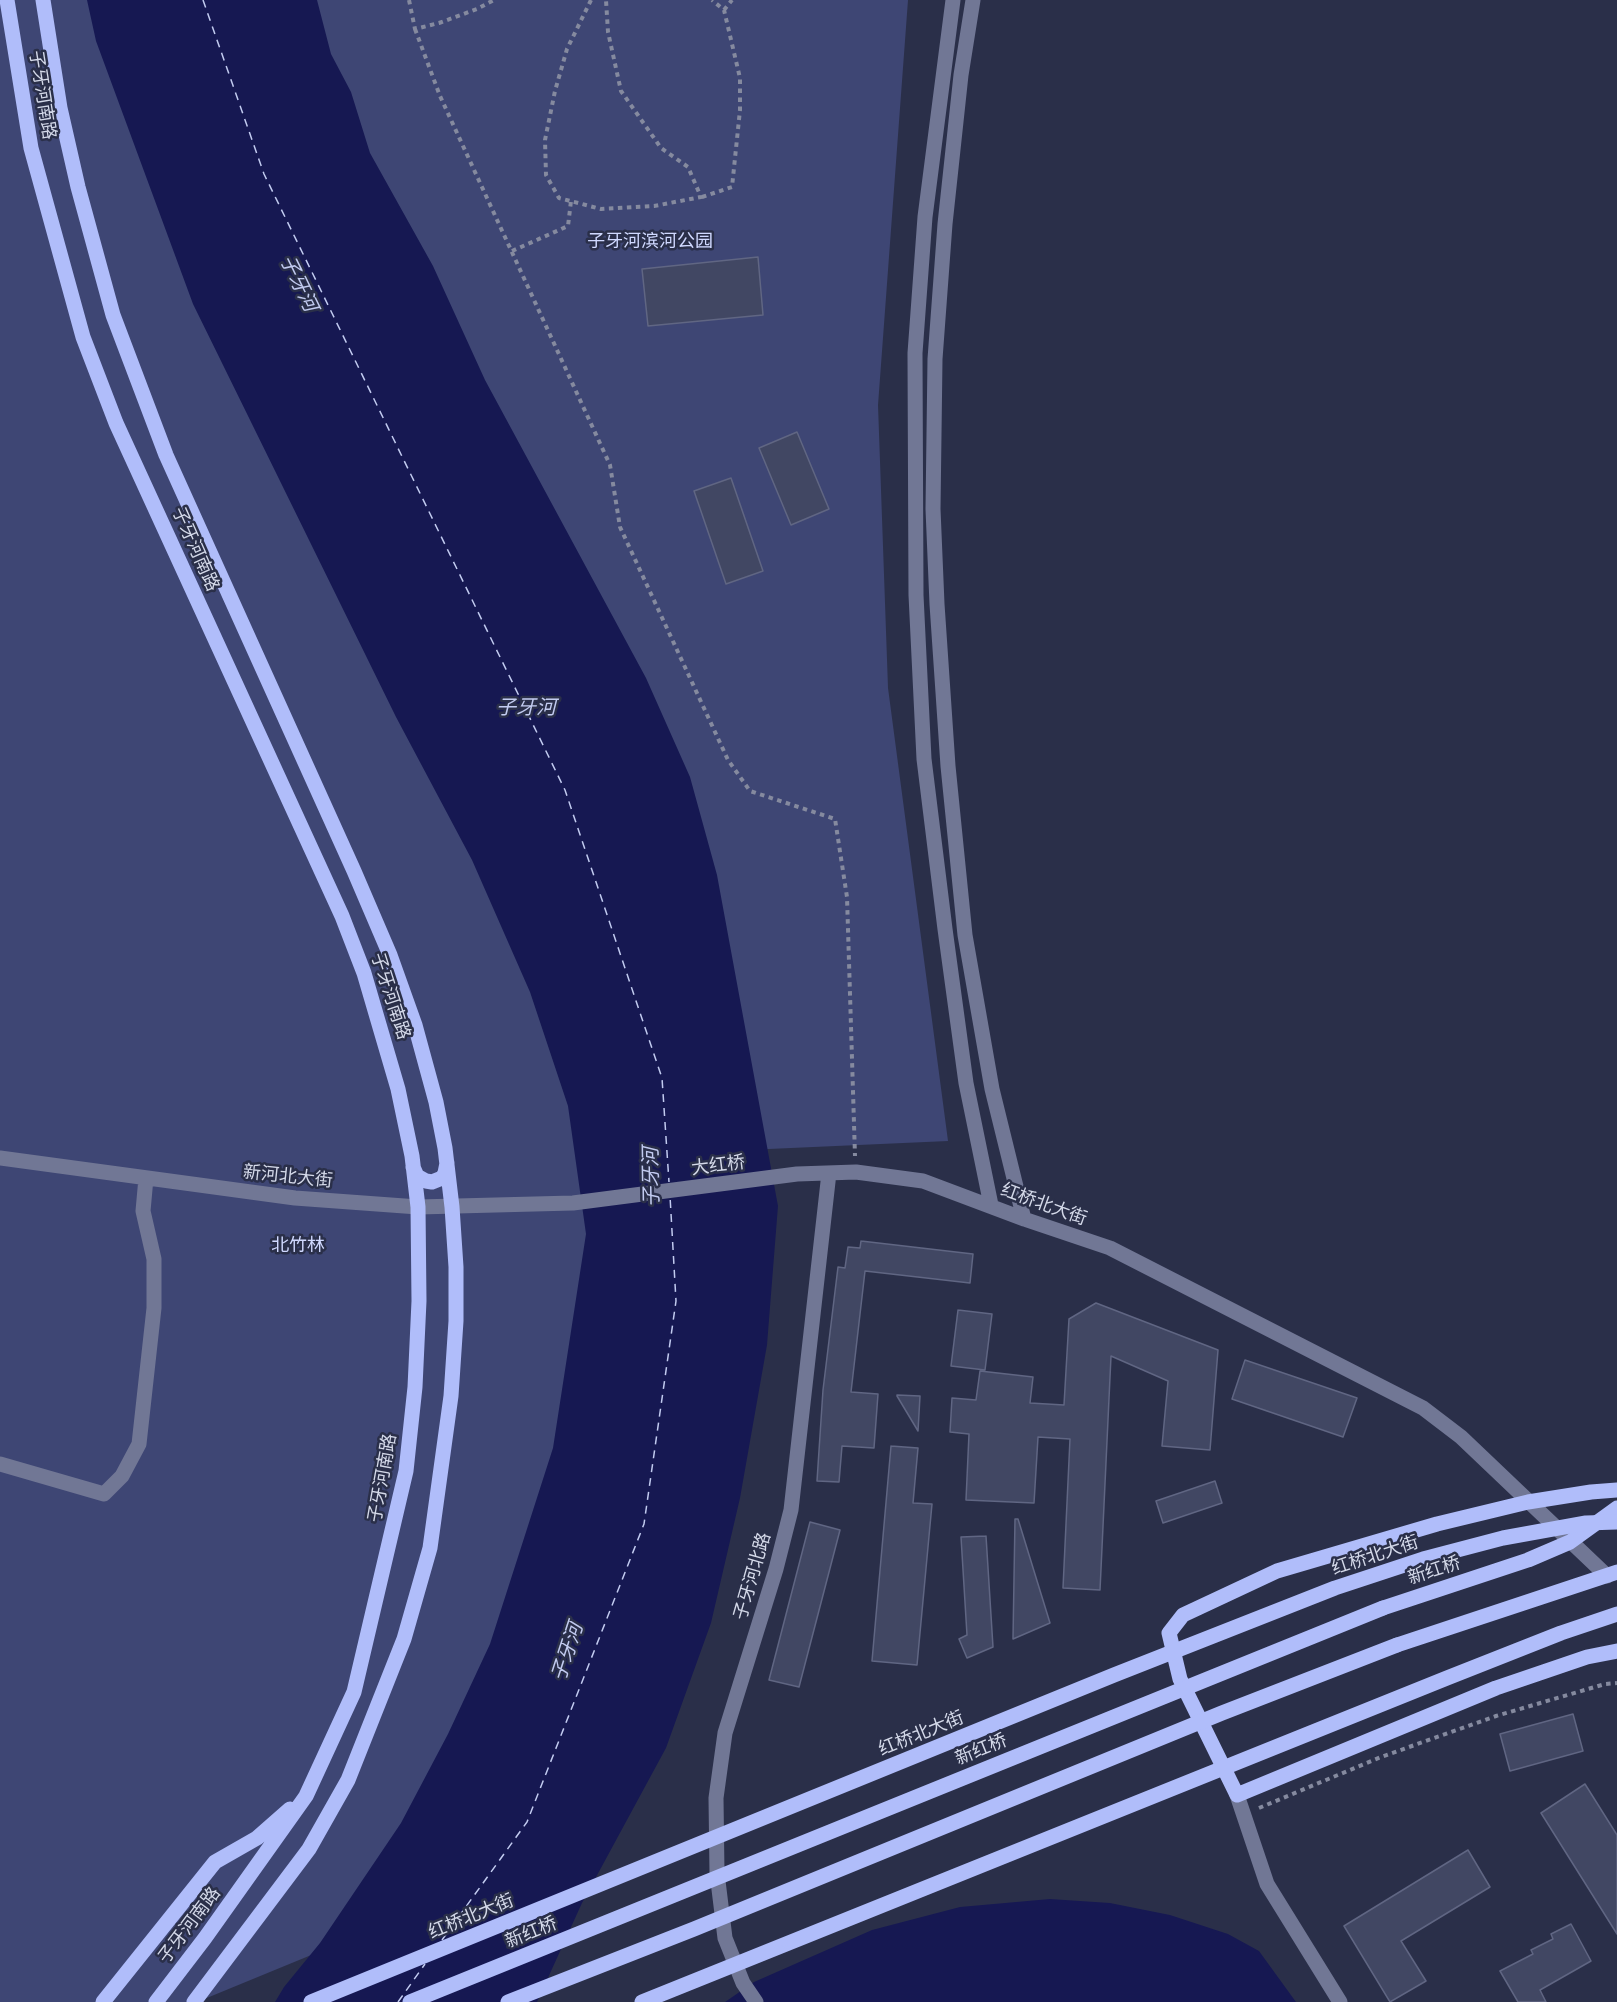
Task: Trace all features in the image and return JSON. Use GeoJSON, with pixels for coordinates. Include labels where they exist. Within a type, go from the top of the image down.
{"type":"FeatureCollection","features":[{"type":"Feature","properties":{"kind":"main road","name":"子牙河南路"},"geometry":{"type":"LineString","coordinates":[[7,0],[31,148],[83,337],[116,423],[342,916],[381,1025],[398,1089],[418,1207],[416,1387],[406,1471],[354,1692],[306,1796],[206,1938],[156,2002]]}},
{"type":"Feature","properties":{"kind":"main road","name":"子牙河南路"},"geometry":{"type":"LineString","coordinates":[[43,0],[65,131],[113,315],[166,455],[390,955],[415,1025],[436,1102],[452,1207],[456,1267],[456,1321],[451,1396],[430,1548],[404,1639],[348,1780],[309,1850],[194,2002]]}},
{"type":"Feature","properties":{"kind":"main road"},"geometry":{"type":"LineString","coordinates":[[413,1167],[421,1179],[436,1181],[442,1178],[447,1163]]}},
{"type":"Feature","properties":{"kind":"main road"},"geometry":{"type":"LineString","coordinates":[[1617,1490],[1528,1502],[1437,1524],[1277,1571],[1183,1615],[1169,1633],[1180,1679],[1237,1795],[1496,1688],[1587,1657],[1617,1651]]}},
{"type":"Feature","properties":{"kind":"main road","name":"新红桥"},"geometry":{"type":"LineString","coordinates":[[410,2002],[1383,1608],[1528,1560],[1570,1542],[1617,1508]]}},
{"type":"Feature","properties":{"kind":"main road","name":"红桥北大街"},"geometry":{"type":"LineString","coordinates":[[310,2002],[1335,1588],[1423,1559],[1503,1538],[1586,1523],[1617,1522]]}},
{"type":"Feature","properties":{"kind":"main road"},"geometry":{"type":"LineString","coordinates":[[508,2002],[694,1929],[1222,1713],[1397,1645],[1614,1578]]}},
{"type":"Feature","properties":{"kind":"main road"},"geometry":{"type":"LineString","coordinates":[[642,2002],[1447,1678],[1561,1633],[1617,1614]]}},
{"type":"Feature","properties":{"kind":"main road"},"geometry":{"type":"LineString","coordinates":[[1587,1657],[1617,1642]]}},
{"type":"Feature","properties":{"kind":"main road"},"geometry":{"type":"LineString","coordinates":[[103,2002],[215,1863],[257,1838],[306,1796]]}},
{"type":"Feature","properties":{"kind":"street"},"geometry":{"type":"LineString","coordinates":[[953,0],[925,217],[915,353],[916,595],[924,759],[966,1083],[991,1206]]}},
{"type":"Feature","properties":{"kind":"street"},"geometry":{"type":"LineString","coordinates":[[973,0],[946,213],[934,359],[933,509],[948,766],[965,935],[992,1089],[1024,1219]]}},
{"type":"Feature","properties":{"kind":"street","name":"新河北大街"},"geometry":{"type":"LineString","coordinates":[[0,1158],[295,1198],[418,1207],[573,1203]]}},
{"type":"Feature","properties":{"kind":"street","name":"红桥北大街"},"geometry":{"type":"LineString","coordinates":[[797,1174],[856,1172],[923,1180],[1024,1219],[1110,1248],[1423,1407],[1461,1437],[1570,1542],[1614,1578]]}},
{"type":"Feature","properties":{"kind":"street","name":"子牙河北路"},"geometry":{"type":"LineString","coordinates":[[756,2002],[743,1983],[725,1938],[717,1873],[716,1798],[725,1733],[776,1569],[791,1510],[829,1173]]}},
{"type":"Feature","properties":{"kind":"street","name":"大红桥"},"geometry":{"type":"LineString","coordinates":[[573,1203],[797,1174]]}},
{"type":"Feature","properties":{"kind":"street"},"geometry":{"type":"LineString","coordinates":[[0,1464],[104,1494],[122,1476],[139,1444],[154,1308],[154,1259],[143,1211],[146,1179]]}},
{"type":"Feature","properties":{"kind":"street"},"geometry":{"type":"LineString","coordinates":[[1237,1795],[1267,1884],[1340,2002]]}},
{"type":"Feature","properties":{"kind":"path"},"geometry":{"type":"LineString","coordinates":[[410,0],[415,29],[440,96],[610,465],[620,527],[728,760],[750,791],[835,819],[847,897],[856,1172]]}},
{"type":"Feature","properties":{"kind":"path"},"geometry":{"type":"LineString","coordinates":[[415,29],[439,23],[494,0]]}},
{"type":"Feature","properties":{"kind":"path"},"geometry":{"type":"LineString","coordinates":[[591,0],[567,49],[555,91],[545,140],[546,175],[559,198],[601,209],[654,206],[701,197],[732,187],[741,110],[740,78],[724,10],[712,0]]}},
{"type":"Feature","properties":{"kind":"path"},"geometry":{"type":"LineString","coordinates":[[606,0],[608,32],[621,92],[661,148],[688,167],[701,197]]}},
{"type":"Feature","properties":{"kind":"path"},"geometry":{"type":"LineString","coordinates":[[724,10],[732,0]]}},
{"type":"Feature","properties":{"kind":"path"},"geometry":{"type":"LineString","coordinates":[[512,251],[568,226],[571,201]]}},
{"type":"Feature","properties":{"kind":"path"},"geometry":{"type":"LineString","coordinates":[[1244,1814],[1381,1757],[1496,1716],[1605,1684],[1617,1683]]}},
{"type":"Feature","properties":{"kind":"green space","name":"北竹林"},"geometry":{"type":"Polygon","coordinates":[[[0,0],[116,0],[541,952],[599,1247],[560,1500],[475,1740],[338,1944],[197,2002],[0,2002],[0,0]]]}},
{"type":"Feature","properties":{"kind":"green space","name":"子牙河滨河公园"},"geometry":{"type":"Polygon","coordinates":[[[295,0],[908,0],[878,405],[888,688],[948,1141],[746,1150],[295,0]]]}},
{"type":"Feature","properties":{"kind":"water","name":"子牙河"},"geometry":{"type":"Polygon","coordinates":[[[87,0],[317,0],[331,54],[351,92],[370,153],[433,266],[485,380],[646,678],[690,777],[717,875],[778,1206],[767,1345],[740,1498],[711,1623],[666,1748],[582,1903],[537,2002],[275,2002],[284,1987],[320,1943],[401,1823],[448,1734],[490,1644],[553,1448],[586,1234],[568,1106],[530,992],[472,860],[396,717],[193,304],[96,41],[87,0]]]}},
{"type":"Feature","properties":{"kind":"water"},"geometry":{"type":"Polygon","coordinates":[[[1050,1899],[1110,1903],[1170,1915],[1228,1934],[1259,1951],[1296,2002],[725,2002],[754,1982],[872,1930],[960,1907],[1050,1899]]]}},
{"type":"Feature","properties":{"kind":"building"},"geometry":{"type":"Polygon","coordinates":[[[758,257],[763,315],[648,326],[642,269],[758,257]]]}},
{"type":"Feature","properties":{"kind":"building"},"geometry":{"type":"Polygon","coordinates":[[[797,432],[829,509],[791,525],[759,448],[797,432]]]}},
{"type":"Feature","properties":{"kind":"building"},"geometry":{"type":"Polygon","coordinates":[[[731,478],[763,571],[726,584],[694,491],[731,478]]]}},
{"type":"Feature","properties":{"kind":"building"},"geometry":{"type":"Polygon","coordinates":[[[861,1241],[973,1254],[970,1283],[865,1271],[851,1392],[878,1394],[874,1448],[842,1446],[839,1482],[817,1481],[823,1390],[838,1267],[845,1268],[848,1247],[860,1248],[861,1241]]]}},
{"type":"Feature","properties":{"kind":"building"},"geometry":{"type":"Polygon","coordinates":[[[1096,1303],[1218,1350],[1210,1450],[1162,1446],[1168,1381],[1111,1356],[1100,1590],[1063,1588],[1070,1439],[1038,1437],[1034,1503],[966,1500],[969,1434],[950,1432],[952,1398],[976,1400],[980,1371],[1033,1377],[1030,1403],[1064,1405],[1069,1319],[1096,1303]]]}},
{"type":"Feature","properties":{"kind":"building"},"geometry":{"type":"Polygon","coordinates":[[[958,1310],[992,1314],[985,1370],[951,1366],[958,1310]]]}},
{"type":"Feature","properties":{"kind":"building"},"geometry":{"type":"Polygon","coordinates":[[[1245,1360],[1357,1398],[1343,1437],[1232,1399],[1245,1360]]]}},
{"type":"Feature","properties":{"kind":"building"},"geometry":{"type":"Polygon","coordinates":[[[897,1396],[920,1396],[918,1431],[897,1396]]]}},
{"type":"Feature","properties":{"kind":"building"},"geometry":{"type":"Polygon","coordinates":[[[891,1446],[918,1448],[913,1503],[932,1504],[917,1665],[872,1661],[891,1446]]]}},
{"type":"Feature","properties":{"kind":"building"},"geometry":{"type":"Polygon","coordinates":[[[1215,1481],[1222,1503],[1163,1523],[1156,1501],[1215,1481]]]}},
{"type":"Feature","properties":{"kind":"building"},"geometry":{"type":"Polygon","coordinates":[[[1015,1519],[1018,1519],[1050,1623],[1013,1639],[1015,1519]]]}},
{"type":"Feature","properties":{"kind":"building"},"geometry":{"type":"Polygon","coordinates":[[[810,1522],[840,1530],[799,1687],[769,1680],[810,1522]]]}},
{"type":"Feature","properties":{"kind":"building"},"geometry":{"type":"Polygon","coordinates":[[[986,1536],[993,1647],[967,1658],[959,1639],[967,1635],[961,1537],[986,1536]]]}},
{"type":"Feature","properties":{"kind":"building"},"geometry":{"type":"Polygon","coordinates":[[[1573,1714],[1583,1751],[1510,1771],[1500,1734],[1573,1714]]]}},
{"type":"Feature","properties":{"kind":"building"},"geometry":{"type":"Polygon","coordinates":[[[1585,1784],[1617,1835],[1617,1934],[1541,1813],[1585,1784]]]}},
{"type":"Feature","properties":{"kind":"building"},"geometry":{"type":"Polygon","coordinates":[[[1468,1850],[1490,1887],[1401,1941],[1426,1981],[1390,2002],[1344,1926],[1468,1850]]]}},
{"type":"Feature","properties":{"kind":"building"},"geometry":{"type":"Polygon","coordinates":[[[1571,1924],[1591,1961],[1540,1990],[1546,2002],[1518,2002],[1500,1971],[1533,1954],[1531,1950],[1553,1939],[1551,1934],[1571,1924]]]}},
{"type":"Feature","properties":{"kind":"ferry route"},"geometry":{"type":"LineString","coordinates":[[203,0],[264,174],[565,790],[662,1078],[669,1182]]}},
{"type":"Feature","properties":{"kind":"ferry route"},"geometry":{"type":"LineString","coordinates":[[442,1940],[527,1822],[644,1524],[676,1301],[670,1196]]}},
{"type":"Feature","properties":{"kind":"ferry route"},"geometry":{"type":"LineString","coordinates":[[398,2002],[425,1964]]}}]}
